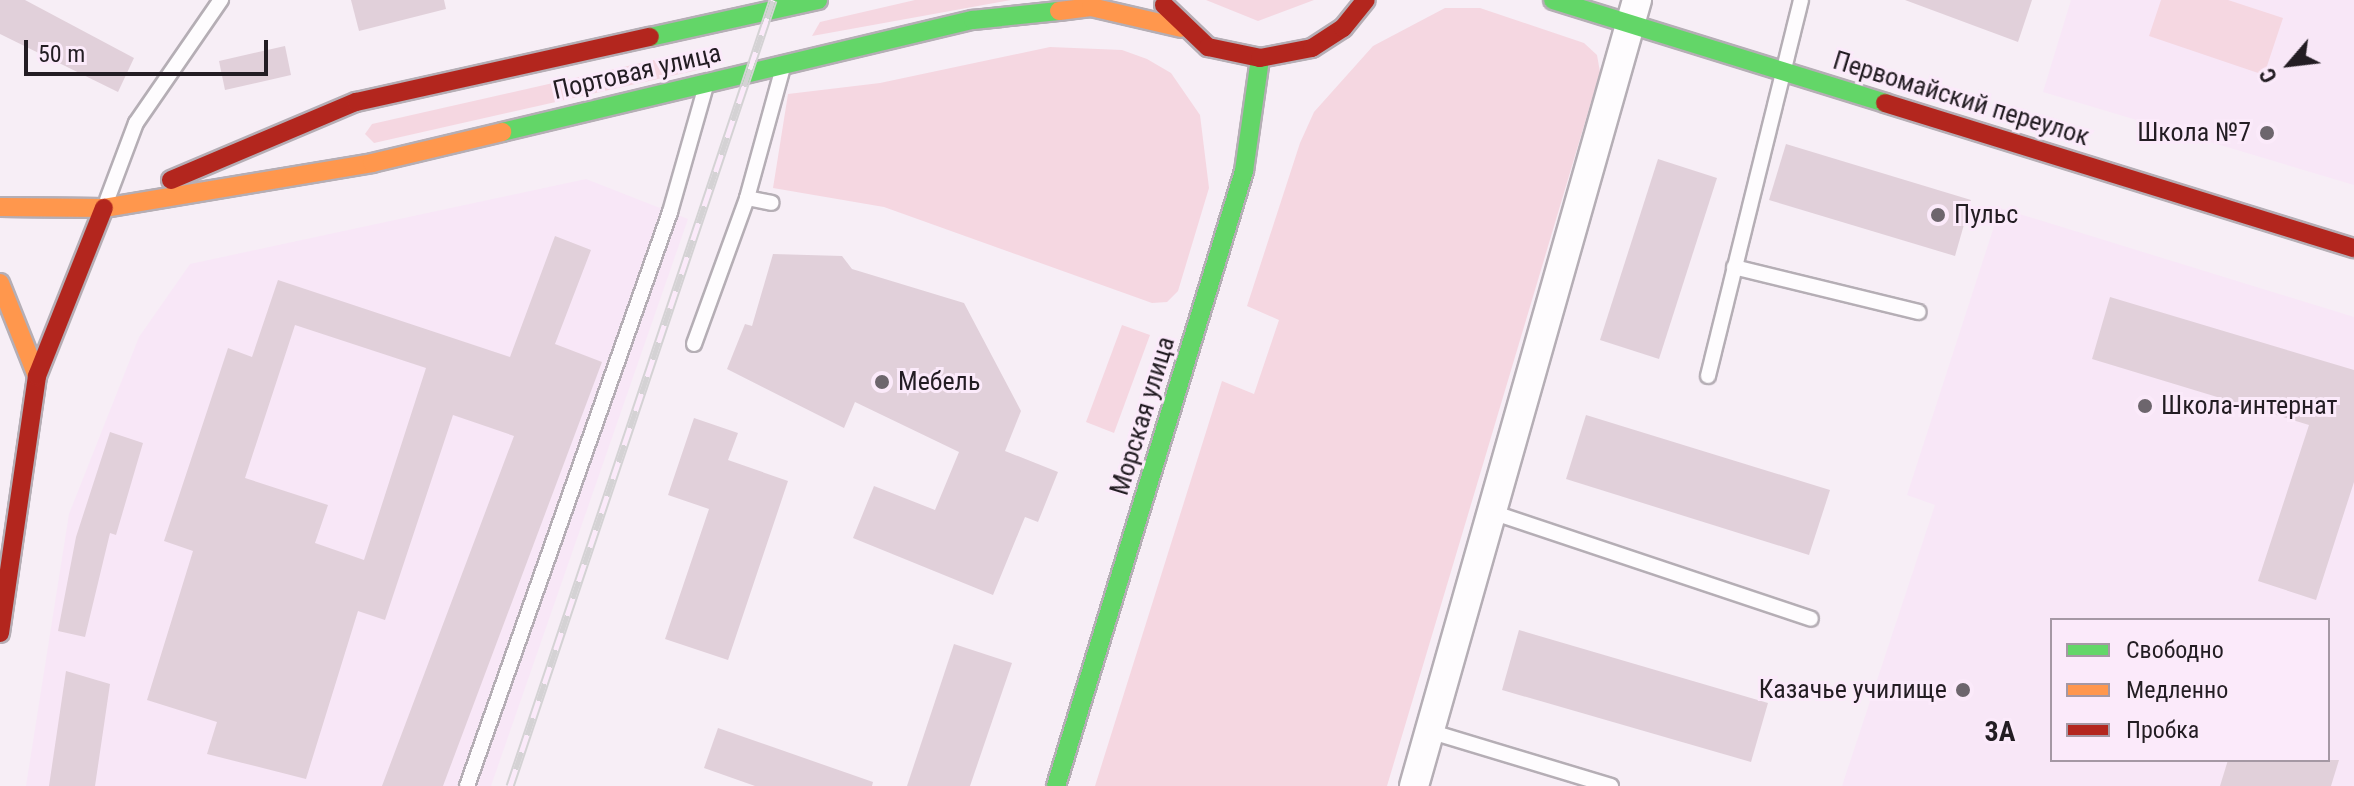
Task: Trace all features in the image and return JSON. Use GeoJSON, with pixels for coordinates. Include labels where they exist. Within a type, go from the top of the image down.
{"type":"FeatureCollection","features":[{"type":"Feature","properties":{"kind":"main road","name":"Портовая улица"},"geometry":{"type":"LineString","coordinates":[[104,208],[356,102],[818,0]]}},
{"type":"Feature","properties":{"kind":"main road"},"geometry":{"type":"LineString","coordinates":[[1160,0],[1181,28],[1208,47],[1260,58],[1312,48],[1343,28],[1366,0]]}},
{"type":"Feature","properties":{"kind":"main road","name":"Первомайский переулок"},"geometry":{"type":"LineString","coordinates":[[1553,0],[1633,13],[1779,70],[2354,248]]}},
{"type":"Feature","properties":{"kind":"main road","name":"Портовая улица"},"geometry":{"type":"LineString","coordinates":[[0,207],[104,208],[372,163],[973,20],[1091,7],[1181,28]]}},
{"type":"Feature","properties":{"kind":"main road","name":"Морская улица"},"geometry":{"type":"LineString","coordinates":[[1056,786],[1244,171],[1260,58]]}},
{"type":"Feature","properties":{"kind":"main road"},"geometry":{"type":"LineString","coordinates":[[347,127],[356,102]]}},
{"type":"Feature","properties":{"kind":"main road"},"geometry":{"type":"LineString","coordinates":[[353,146],[372,163]]}},
{"type":"Feature","properties":{"kind":"main road"},"geometry":{"type":"LineString","coordinates":[[0,631],[37,376],[104,208]]}},
{"type":"Feature","properties":{"kind":"main road"},"geometry":{"type":"LineString","coordinates":[[0,283],[37,376]]}},
{"type":"Feature","properties":{"kind":"street"},"geometry":{"type":"LineString","coordinates":[[1414,786],[1495,513],[1633,13]]}},
{"type":"Feature","properties":{"kind":"lane"},"geometry":{"type":"LineString","coordinates":[[104,208],[136,123],[221,0]]}},
{"type":"Feature","properties":{"kind":"lane"},"geometry":{"type":"LineString","coordinates":[[721,0],[727,21]]}},
{"type":"Feature","properties":{"kind":"lane"},"geometry":{"type":"LineString","coordinates":[[1708,376],[1779,70],[1801,0]]}},
{"type":"Feature","properties":{"kind":"lane"},"geometry":{"type":"LineString","coordinates":[[694,344],[747,198],[784,63]]}},
{"type":"Feature","properties":{"kind":"lane"},"geometry":{"type":"LineString","coordinates":[[467,786],[670,212],[708,81]]}},
{"type":"Feature","properties":{"kind":"lane"},"geometry":{"type":"LineString","coordinates":[[747,198],[772,203]]}},
{"type":"Feature","properties":{"kind":"lane"},"geometry":{"type":"LineString","coordinates":[[1734,267],[1919,312]]}},
{"type":"Feature","properties":{"kind":"lane"},"geometry":{"type":"LineString","coordinates":[[1495,513],[1811,619]]}},
{"type":"Feature","properties":{"kind":"lane"},"geometry":{"type":"LineString","coordinates":[[1432,732],[1611,786]]}},
{"type":"Feature","properties":{"kind":"shaded area"},"geometry":{"type":"Polygon","coordinates":[[[915,0],[1011,0],[812,36],[820,22],[915,0]]]}},
{"type":"Feature","properties":{"kind":"shaded area"},"geometry":{"type":"Polygon","coordinates":[[[1206,0],[1314,0],[1258,21],[1206,0]]]}},
{"type":"Feature","properties":{"kind":"shaded area","name":"Школа №7"},"geometry":{"type":"Polygon","coordinates":[[[2071,0],[2354,0],[2354,185],[2043,92],[2071,0]]]}},
{"type":"Feature","properties":{"kind":"shaded area"},"geometry":{"type":"Polygon","coordinates":[[[2161,0],[2228,0],[2283,18],[2264,75],[2149,36],[2161,0]]]}},
{"type":"Feature","properties":{"kind":"shaded area"},"geometry":{"type":"Polygon","coordinates":[[[1445,8],[1480,8],[1584,43],[1597,55],[1600,72],[1387,786],[1095,786],[1222,381],[1254,394],[1279,320],[1247,306],[1300,143],[1314,112],[1373,46],[1445,8]]]}},
{"type":"Feature","properties":{"kind":"shaded area"},"geometry":{"type":"Polygon","coordinates":[[[1050,47],[1122,50],[1147,59],[1171,73],[1200,115],[1209,188],[1178,291],[1167,302],[1152,303],[884,207],[773,188],[788,94],[880,83],[1050,47]]]}},
{"type":"Feature","properties":{"kind":"shaded area"},"geometry":{"type":"Polygon","coordinates":[[[698,50],[702,69],[374,143],[365,134],[372,124],[698,50]]]}},
{"type":"Feature","properties":{"kind":"shaded area"},"geometry":{"type":"Polygon","coordinates":[[[586,179],[688,219],[491,786],[26,786],[69,514],[139,337],[190,264],[586,179]]]}},
{"type":"Feature","properties":{"kind":"shaded area","name":"Школа-интернат"},"geometry":{"type":"Polygon","coordinates":[[[2000,208],[2354,317],[2354,786],[1842,786],[1935,505],[1907,495],[2000,208]]]}},
{"type":"Feature","properties":{"kind":"shaded area"},"geometry":{"type":"Polygon","coordinates":[[[1122,325],[1150,335],[1114,433],[1086,422],[1122,325]]]}},
{"type":"Feature","properties":{"kind":"building"},"geometry":{"type":"Polygon","coordinates":[[[0,0],[25,0],[134,58],[118,92],[0,34],[0,0]]]}},
{"type":"Feature","properties":{"kind":"building"},"geometry":{"type":"Polygon","coordinates":[[[351,0],[444,0],[446,9],[359,31],[351,0]]]}},
{"type":"Feature","properties":{"kind":"building"},"geometry":{"type":"Polygon","coordinates":[[[1905,0],[2032,0],[2018,42],[1905,0]]]}},
{"type":"Feature","properties":{"kind":"building"},"geometry":{"type":"Polygon","coordinates":[[[285,46],[291,75],[225,90],[219,61],[285,46]]]}},
{"type":"Feature","properties":{"kind":"building"},"geometry":{"type":"Polygon","coordinates":[[[1786,144],[1971,200],[1955,256],[1769,200],[1786,144]]]}},
{"type":"Feature","properties":{"kind":"building"},"geometry":{"type":"Polygon","coordinates":[[[1658,159],[1717,178],[1659,359],[1600,340],[1658,159]]]}},
{"type":"Feature","properties":{"kind":"building"},"geometry":{"type":"Polygon","coordinates":[[[555,236],[591,250],[555,344],[602,362],[443,786],[382,786],[514,436],[453,415],[385,620],[358,611],[306,779],[207,754],[217,722],[147,700],[193,551],[164,541],[228,348],[252,357],[278,280],[510,357],[555,236]],[[295,325],[245,478],[328,505],[315,543],[364,560],[426,368],[295,325]]]}},
{"type":"Feature","properties":{"kind":"building","name":"Мебель"},"geometry":{"type":"Polygon","coordinates":[[[773,254],[842,256],[852,269],[964,303],[1021,411],[1005,451],[1058,472],[1038,522],[1025,517],[993,595],[853,538],[874,486],[935,510],[959,452],[855,402],[844,428],[727,369],[745,324],[752,326],[773,254]]]}},
{"type":"Feature","properties":{"kind":"building"},"geometry":{"type":"Polygon","coordinates":[[[2110,297],[2354,370],[2354,482],[2316,600],[2258,581],[2309,425],[2092,359],[2110,297]]]}},
{"type":"Feature","properties":{"kind":"building"},"geometry":{"type":"Polygon","coordinates":[[[1586,415],[1830,490],[1809,555],[1566,479],[1586,415]]]}},
{"type":"Feature","properties":{"kind":"building"},"geometry":{"type":"Polygon","coordinates":[[[694,418],[738,433],[728,460],[788,481],[728,660],[665,639],[709,509],[668,495],[694,418]]]}},
{"type":"Feature","properties":{"kind":"building"},"geometry":{"type":"Polygon","coordinates":[[[110,432],[143,443],[116,535],[110,533],[85,637],[58,631],[76,537],[110,432]]]}},
{"type":"Feature","properties":{"kind":"building"},"geometry":{"type":"Polygon","coordinates":[[[1519,630],[1768,703],[1751,762],[1502,690],[1519,630]]]}},
{"type":"Feature","properties":{"kind":"building"},"geometry":{"type":"Polygon","coordinates":[[[954,644],[1012,663],[970,786],[907,786],[954,644]]]}},
{"type":"Feature","properties":{"kind":"building"},"geometry":{"type":"Polygon","coordinates":[[[66,671],[110,684],[95,786],[49,786],[66,671]]]}},
{"type":"Feature","properties":{"kind":"building"},"geometry":{"type":"Polygon","coordinates":[[[718,728],[873,782],[872,786],[755,786],[704,768],[718,728]]]}},
{"type":"Feature","properties":{"kind":"building"},"geometry":{"type":"Polygon","coordinates":[[[2339,760],[2331,786],[2220,786],[2227,762],[2339,760]]]}},
{"type":"Feature","properties":{"kind":"railway"},"geometry":{"type":"LineString","coordinates":[[510,786],[773,0]]}},
{"type":"Feature","properties":{"kind":"traffic: fast"},"geometry":{"type":"LineString","coordinates":[[650,37],[818,0]]}},
{"type":"Feature","properties":{"kind":"traffic: fast"},"geometry":{"type":"LineString","coordinates":[[1553,0],[1885,103]]}},
{"type":"Feature","properties":{"kind":"traffic: fast"},"geometry":{"type":"LineString","coordinates":[[502,132],[973,20],[1059,11]]}},
{"type":"Feature","properties":{"kind":"traffic: fast"},"geometry":{"type":"LineString","coordinates":[[1056,786],[1244,171],[1260,58]]}},
{"type":"Feature","properties":{"kind":"traffic: slow"},"geometry":{"type":"LineString","coordinates":[[1059,11],[1091,7],[1181,28]]}},
{"type":"Feature","properties":{"kind":"traffic: slow"},"geometry":{"type":"LineString","coordinates":[[104,208],[372,163],[502,132]]}},
{"type":"Feature","properties":{"kind":"traffic: slow"},"geometry":{"type":"LineString","coordinates":[[0,207],[104,208]]}},
{"type":"Feature","properties":{"kind":"traffic: slow"},"geometry":{"type":"LineString","coordinates":[[0,283],[37,376]]}},
{"type":"Feature","properties":{"kind":"traffic: jam"},"geometry":{"type":"LineString","coordinates":[[1164,5],[1208,47],[1260,58],[1312,48],[1343,28],[1366,0]]}},
{"type":"Feature","properties":{"kind":"traffic: jam"},"geometry":{"type":"LineString","coordinates":[[171,180],[356,102],[650,37]]}},
{"type":"Feature","properties":{"kind":"traffic: jam"},"geometry":{"type":"LineString","coordinates":[[1885,103],[2354,248]]}},
{"type":"Feature","properties":{"kind":"traffic: jam"},"geometry":{"type":"LineString","coordinates":[[0,633],[37,376],[104,208]]}},
{"type":"Feature","properties":{"kind":"place","name":"Школа №7"},"geometry":{"type":"Point","coordinates":[2267,133]}},
{"type":"Feature","properties":{"kind":"place","name":"Пульс"},"geometry":{"type":"Point","coordinates":[1938,215]}},
{"type":"Feature","properties":{"kind":"place","name":"Мебель"},"geometry":{"type":"Point","coordinates":[882,382]}},
{"type":"Feature","properties":{"kind":"place","name":"Школа-интернат"},"geometry":{"type":"Point","coordinates":[2145,406]}},
{"type":"Feature","properties":{"kind":"place","name":"Казачье училище"},"geometry":{"type":"Point","coordinates":[1963,690]}},
{"type":"Feature","properties":{"kind":"district","name":"3А"},"geometry":{"type":"Point","coordinates":[2000,732]}}]}
